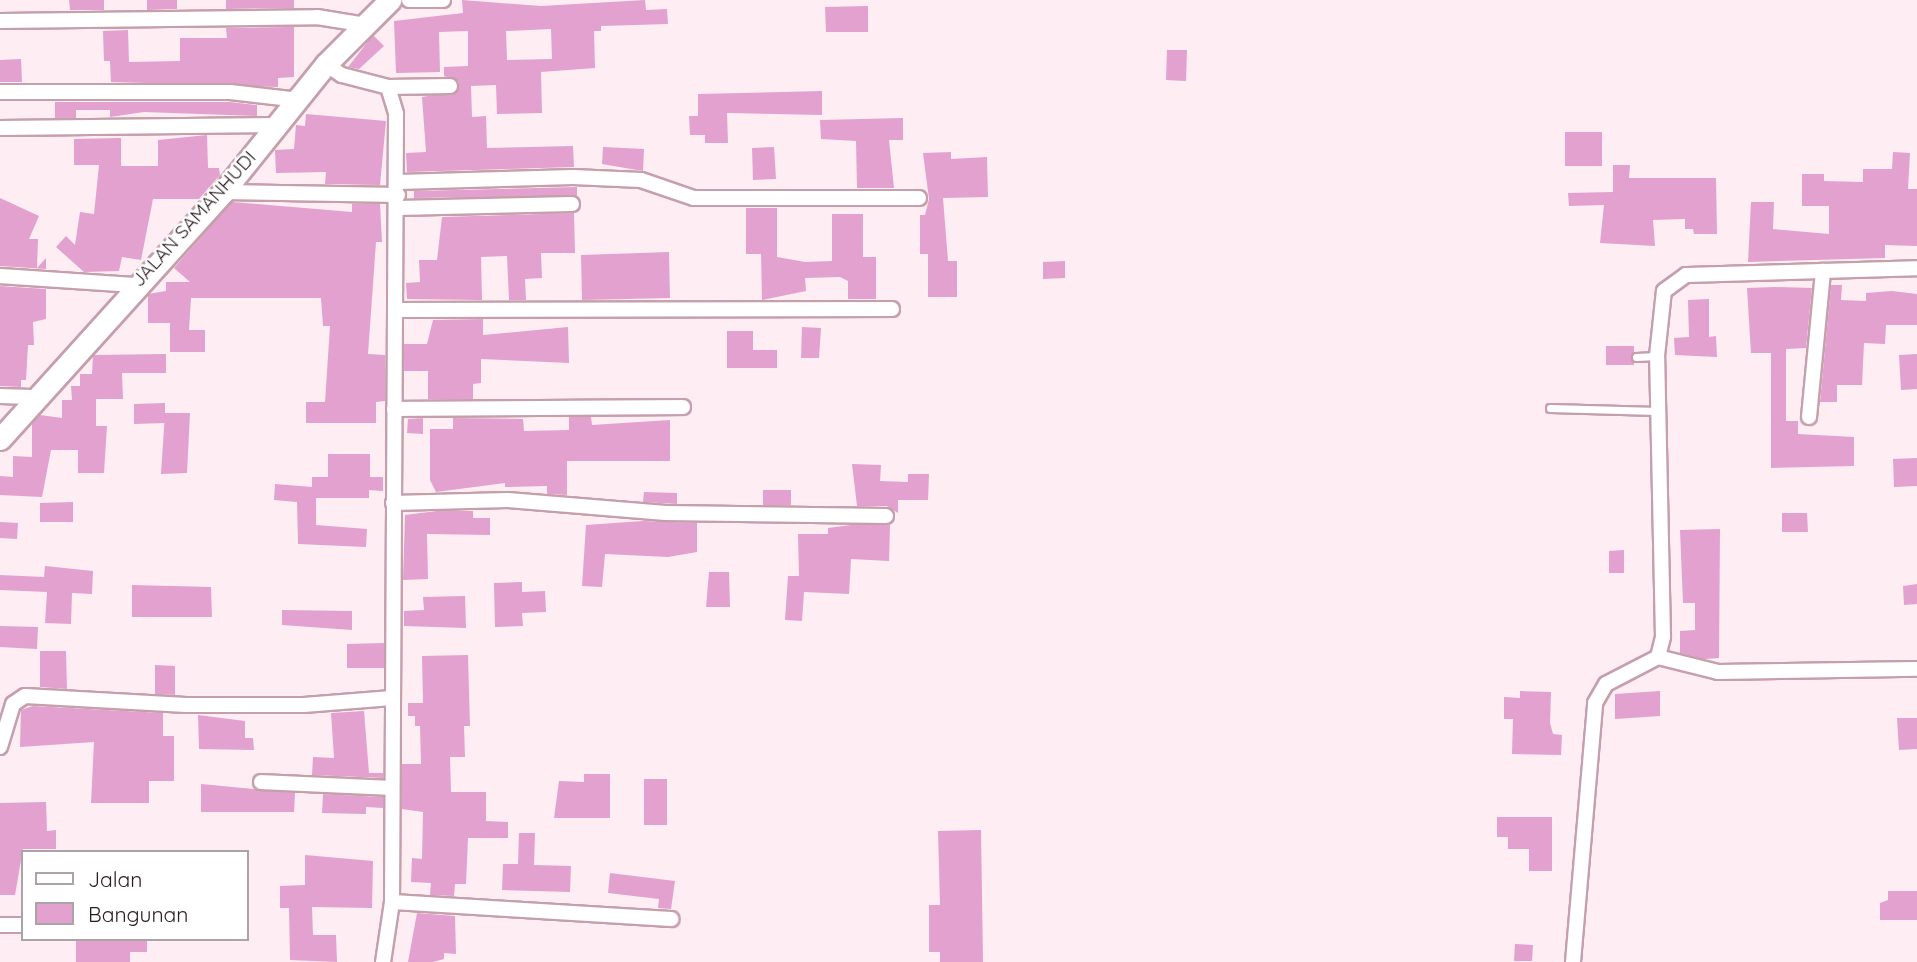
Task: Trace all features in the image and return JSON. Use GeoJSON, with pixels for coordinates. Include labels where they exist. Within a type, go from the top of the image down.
{"type":"FeatureCollection","features":[{"type":"Feature","properties":{"kind":"street","name":"JALAN SAMANHUDI"},"geometry":{"type":"LineString","coordinates":[[0,439],[32,397],[223,192],[276,125],[300,100],[326,64],[390,0]]}},
{"type":"Feature","properties":{"kind":"street"},"geometry":{"type":"LineString","coordinates":[[409,0],[443,0]]}},
{"type":"Feature","properties":{"kind":"street"},"geometry":{"type":"LineString","coordinates":[[0,22],[317,17],[367,25]]}},
{"type":"Feature","properties":{"kind":"street"},"geometry":{"type":"LineString","coordinates":[[326,64],[342,75],[388,87],[450,86]]}},
{"type":"Feature","properties":{"kind":"street"},"geometry":{"type":"LineString","coordinates":[[383,962],[392,902],[393,503],[398,195],[394,100],[388,87]]}},
{"type":"Feature","properties":{"kind":"street"},"geometry":{"type":"LineString","coordinates":[[0,92],[230,92],[300,100]]}},
{"type":"Feature","properties":{"kind":"street"},"geometry":{"type":"LineString","coordinates":[[0,128],[276,125]]}},
{"type":"Feature","properties":{"kind":"street"},"geometry":{"type":"LineString","coordinates":[[398,195],[573,177],[641,180],[694,198],[919,198]]}},
{"type":"Feature","properties":{"kind":"street"},"geometry":{"type":"LineString","coordinates":[[223,192],[398,195],[572,204]]}},
{"type":"Feature","properties":{"kind":"street"},"geometry":{"type":"LineString","coordinates":[[1658,657],[1664,637],[1657,411],[1659,306],[1678,277],[1917,268]]}},
{"type":"Feature","properties":{"kind":"street"},"geometry":{"type":"LineString","coordinates":[[1809,416],[1823,271]]}},
{"type":"Feature","properties":{"kind":"street"},"geometry":{"type":"LineString","coordinates":[[0,276],[135,285]]}},
{"type":"Feature","properties":{"kind":"street"},"geometry":{"type":"LineString","coordinates":[[396,310],[892,309]]}},
{"type":"Feature","properties":{"kind":"street"},"geometry":{"type":"LineString","coordinates":[[0,396],[32,397]]}},
{"type":"Feature","properties":{"kind":"street"},"geometry":{"type":"LineString","coordinates":[[394,409],[683,407]]}},
{"type":"Feature","properties":{"kind":"street"},"geometry":{"type":"LineString","coordinates":[[393,503],[508,500],[665,513],[886,516]]}},
{"type":"Feature","properties":{"kind":"street"},"geometry":{"type":"LineString","coordinates":[[1573,962],[1595,703],[1605,684],[1658,657],[1718,672],[1917,669]]}},
{"type":"Feature","properties":{"kind":"street"},"geometry":{"type":"LineString","coordinates":[[0,747],[13,704],[25,696],[186,705],[304,705],[392,698]]}},
{"type":"Feature","properties":{"kind":"street"},"geometry":{"type":"LineString","coordinates":[[261,782],[391,788]]}},
{"type":"Feature","properties":{"kind":"street"},"geometry":{"type":"LineString","coordinates":[[392,902],[671,919]]}},
{"type":"Feature","properties":{"kind":"street"},"geometry":{"type":"LineString","coordinates":[[0,925],[21,925]]}},
{"type":"Feature","properties":{"kind":"lane"},"geometry":{"type":"LineString","coordinates":[[1636,357],[1657,356]]}},
{"type":"Feature","properties":{"kind":"lane"},"geometry":{"type":"LineString","coordinates":[[1550,408],[1657,411]]}},
{"type":"Feature","properties":{"kind":"building"},"geometry":{"type":"Polygon","coordinates":[[[69,0],[104,0],[104,10],[70,10],[69,0]]]}},
{"type":"Feature","properties":{"kind":"building"},"geometry":{"type":"Polygon","coordinates":[[[147,0],[177,0],[177,9],[147,10],[147,0]]]}},
{"type":"Feature","properties":{"kind":"building"},"geometry":{"type":"Polygon","coordinates":[[[226,0],[294,0],[294,8],[226,9],[226,0]]]}},
{"type":"Feature","properties":{"kind":"building"},"geometry":{"type":"Polygon","coordinates":[[[462,0],[541,6],[645,0],[646,10],[667,9],[668,24],[601,26],[601,31],[594,31],[595,68],[541,72],[542,113],[497,114],[496,85],[471,86],[472,117],[486,116],[487,148],[573,146],[574,167],[407,172],[406,153],[426,152],[422,97],[458,91],[459,82],[444,76],[444,67],[468,66],[468,31],[439,32],[440,72],[396,73],[394,21],[463,13],[462,0]],[[551,29],[506,31],[507,60],[552,59],[551,29]]]}},
{"type":"Feature","properties":{"kind":"building"},"geometry":{"type":"Polygon","coordinates":[[[868,6],[868,32],[826,32],[825,7],[868,6]]]}},
{"type":"Feature","properties":{"kind":"building"},"geometry":{"type":"Polygon","coordinates":[[[294,27],[294,77],[278,78],[278,87],[111,82],[110,61],[104,61],[103,31],[128,30],[129,62],[180,61],[180,38],[227,38],[226,28],[294,27]]]}},
{"type":"Feature","properties":{"kind":"building"},"geometry":{"type":"Polygon","coordinates":[[[373,35],[384,46],[359,69],[348,67],[373,35]]]}},
{"type":"Feature","properties":{"kind":"building"},"geometry":{"type":"Polygon","coordinates":[[[1167,50],[1187,50],[1186,81],[1166,80],[1167,50]]]}},
{"type":"Feature","properties":{"kind":"building"},"geometry":{"type":"Polygon","coordinates":[[[21,59],[22,82],[0,82],[0,60],[21,59]]]}},
{"type":"Feature","properties":{"kind":"building"},"geometry":{"type":"Polygon","coordinates":[[[822,91],[822,115],[727,113],[728,143],[705,143],[705,135],[690,135],[689,116],[698,116],[698,94],[822,91]]]}},
{"type":"Feature","properties":{"kind":"building"},"geometry":{"type":"Polygon","coordinates":[[[55,102],[229,102],[257,105],[257,116],[144,112],[110,117],[110,110],[76,110],[76,118],[55,118],[55,102]]]}},
{"type":"Feature","properties":{"kind":"building"},"geometry":{"type":"Polygon","coordinates":[[[306,114],[386,121],[380,185],[325,184],[326,172],[276,173],[275,150],[294,149],[296,125],[305,126],[306,114]]]}},
{"type":"Feature","properties":{"kind":"building"},"geometry":{"type":"Polygon","coordinates":[[[903,118],[903,140],[889,140],[894,188],[857,188],[856,141],[821,139],[820,120],[903,118]]]}},
{"type":"Feature","properties":{"kind":"building"},"geometry":{"type":"Polygon","coordinates":[[[1565,132],[1602,132],[1602,166],[1565,166],[1565,132]]]}},
{"type":"Feature","properties":{"kind":"building"},"geometry":{"type":"Polygon","coordinates":[[[207,135],[208,168],[219,168],[220,175],[199,199],[153,199],[141,260],[122,257],[119,271],[84,272],[56,247],[66,236],[75,245],[80,212],[94,214],[99,165],[74,165],[74,139],[121,138],[121,166],[158,166],[158,140],[207,135]]]}},
{"type":"Feature","properties":{"kind":"building"},"geometry":{"type":"Polygon","coordinates":[[[603,147],[644,149],[643,171],[602,164],[603,147]]]}},
{"type":"Feature","properties":{"kind":"building"},"geometry":{"type":"Polygon","coordinates":[[[774,147],[776,179],[753,180],[752,148],[774,147]]]}},
{"type":"Feature","properties":{"kind":"building"},"geometry":{"type":"Polygon","coordinates":[[[951,152],[951,159],[987,157],[988,197],[943,198],[948,261],[957,261],[957,297],[928,297],[928,254],[920,254],[920,215],[925,215],[929,199],[923,153],[951,152]]]}},
{"type":"Feature","properties":{"kind":"building"},"geometry":{"type":"Polygon","coordinates":[[[1893,152],[1910,153],[1908,189],[1917,189],[1917,246],[1885,245],[1885,258],[1748,262],[1751,202],[1774,202],[1773,229],[1829,234],[1829,206],[1802,206],[1802,174],[1824,174],[1824,181],[1863,182],[1863,169],[1892,169],[1893,152]]]}},
{"type":"Feature","properties":{"kind":"building"},"geometry":{"type":"Polygon","coordinates":[[[1613,165],[1630,165],[1629,178],[1716,178],[1717,234],[1694,234],[1693,229],[1685,229],[1685,219],[1653,220],[1655,246],[1600,243],[1604,205],[1569,206],[1568,193],[1613,192],[1613,165]]]}},
{"type":"Feature","properties":{"kind":"building"},"geometry":{"type":"Polygon","coordinates":[[[577,187],[577,196],[414,198],[414,191],[577,187]]]}},
{"type":"Feature","properties":{"kind":"building"},"geometry":{"type":"Polygon","coordinates":[[[0,198],[39,216],[29,239],[38,239],[37,268],[46,258],[46,269],[0,266],[0,198]]]}},
{"type":"Feature","properties":{"kind":"building"},"geometry":{"type":"Polygon","coordinates":[[[232,202],[352,212],[352,204],[380,204],[382,242],[376,242],[368,354],[385,355],[385,401],[376,402],[376,423],[306,423],[306,402],[325,402],[330,326],[323,326],[321,298],[191,298],[189,330],[205,330],[205,352],[170,352],[170,323],[148,323],[148,294],[166,291],[166,282],[190,282],[174,268],[232,202]]]}},
{"type":"Feature","properties":{"kind":"building"},"geometry":{"type":"Polygon","coordinates":[[[746,208],[777,208],[777,257],[805,262],[832,261],[832,214],[863,214],[863,257],[876,257],[876,299],[848,299],[848,281],[840,277],[805,278],[806,291],[762,300],[761,254],[746,254],[746,208]]]}},
{"type":"Feature","properties":{"kind":"building"},"geometry":{"type":"Polygon","coordinates":[[[574,213],[575,253],[541,253],[542,278],[525,279],[526,300],[509,300],[507,256],[481,257],[482,300],[407,299],[406,283],[420,282],[419,260],[437,260],[442,217],[574,213]]]}},
{"type":"Feature","properties":{"kind":"building"},"geometry":{"type":"Polygon","coordinates":[[[669,252],[670,298],[582,300],[581,255],[669,252]]]}},
{"type":"Feature","properties":{"kind":"building"},"geometry":{"type":"Polygon","coordinates":[[[1065,261],[1065,278],[1043,279],[1043,262],[1065,261]]]}},
{"type":"Feature","properties":{"kind":"building"},"geometry":{"type":"Polygon","coordinates":[[[1831,285],[1842,285],[1841,300],[1866,301],[1866,293],[1892,291],[1917,294],[1917,325],[1886,325],[1885,344],[1864,343],[1862,385],[1837,385],[1837,402],[1820,402],[1831,285]]]}},
{"type":"Feature","properties":{"kind":"building"},"geometry":{"type":"Polygon","coordinates":[[[0,286],[46,289],[46,319],[33,322],[34,345],[28,345],[26,380],[21,380],[21,387],[0,386],[0,286]]]}},
{"type":"Feature","properties":{"kind":"building"},"geometry":{"type":"Polygon","coordinates":[[[1747,288],[1812,288],[1806,348],[1786,349],[1786,421],[1798,421],[1798,434],[1854,437],[1854,466],[1771,468],[1771,353],[1751,353],[1747,288]]]}},
{"type":"Feature","properties":{"kind":"building"},"geometry":{"type":"Polygon","coordinates":[[[1709,299],[1709,337],[1716,336],[1717,357],[1675,355],[1674,338],[1689,337],[1688,300],[1709,299]]]}},
{"type":"Feature","properties":{"kind":"building"},"geometry":{"type":"Polygon","coordinates":[[[483,319],[483,335],[568,327],[569,363],[481,359],[481,383],[473,384],[473,399],[428,399],[428,371],[404,371],[404,344],[427,344],[433,320],[483,319]]]}},
{"type":"Feature","properties":{"kind":"building"},"geometry":{"type":"Polygon","coordinates":[[[802,327],[821,328],[819,358],[801,358],[802,327]]]}},
{"type":"Feature","properties":{"kind":"building"},"geometry":{"type":"Polygon","coordinates":[[[727,331],[753,331],[753,350],[777,350],[777,368],[727,368],[727,331]]]}},
{"type":"Feature","properties":{"kind":"building"},"geometry":{"type":"Polygon","coordinates":[[[1606,346],[1634,346],[1634,365],[1606,365],[1606,346]]]}},
{"type":"Feature","properties":{"kind":"building"},"geometry":{"type":"Polygon","coordinates":[[[166,354],[166,373],[122,373],[123,399],[96,399],[96,426],[107,426],[104,473],[78,473],[78,450],[51,450],[42,497],[0,495],[0,476],[13,477],[13,456],[32,457],[32,423],[40,415],[62,418],[62,400],[72,400],[71,386],[80,386],[80,374],[92,374],[93,355],[166,354]]]}},
{"type":"Feature","properties":{"kind":"building"},"geometry":{"type":"Polygon","coordinates":[[[1917,354],[1917,389],[1901,390],[1899,355],[1917,354]]]}},
{"type":"Feature","properties":{"kind":"building"},"geometry":{"type":"Polygon","coordinates":[[[165,403],[165,423],[134,424],[134,404],[165,403]]]}},
{"type":"Feature","properties":{"kind":"building"},"geometry":{"type":"Polygon","coordinates":[[[165,413],[190,413],[187,473],[161,474],[165,413]]]}},
{"type":"Feature","properties":{"kind":"building"},"geometry":{"type":"Polygon","coordinates":[[[569,417],[591,417],[592,425],[670,420],[670,461],[567,461],[567,495],[547,494],[547,486],[505,487],[505,483],[436,492],[430,480],[430,429],[453,429],[453,418],[523,419],[524,431],[569,430],[569,417]]]}},
{"type":"Feature","properties":{"kind":"building"},"geometry":{"type":"Polygon","coordinates":[[[423,418],[423,434],[407,433],[408,419],[423,418]]]}},
{"type":"Feature","properties":{"kind":"building"},"geometry":{"type":"Polygon","coordinates":[[[328,454],[370,454],[370,477],[383,477],[383,491],[369,490],[369,498],[316,498],[316,525],[367,529],[366,547],[298,544],[297,502],[274,500],[275,484],[312,487],[312,477],[328,477],[328,454]]]}},
{"type":"Feature","properties":{"kind":"building"},"geometry":{"type":"Polygon","coordinates":[[[1917,458],[1917,486],[1894,487],[1893,459],[1917,458]]]}},
{"type":"Feature","properties":{"kind":"building"},"geometry":{"type":"Polygon","coordinates":[[[852,464],[881,465],[880,481],[908,482],[908,474],[929,474],[928,500],[898,500],[898,513],[887,506],[857,506],[852,464]]]}},
{"type":"Feature","properties":{"kind":"building"},"geometry":{"type":"Polygon","coordinates":[[[763,490],[791,490],[791,505],[763,505],[763,490]]]}},
{"type":"Feature","properties":{"kind":"building"},"geometry":{"type":"Polygon","coordinates":[[[644,492],[677,493],[677,504],[643,502],[644,492]]]}},
{"type":"Feature","properties":{"kind":"building"},"geometry":{"type":"Polygon","coordinates":[[[73,502],[73,522],[40,522],[40,503],[73,502]]]}},
{"type":"Feature","properties":{"kind":"building"},"geometry":{"type":"Polygon","coordinates":[[[437,511],[473,511],[473,518],[490,518],[490,535],[427,534],[428,579],[403,580],[405,515],[437,511]]]}},
{"type":"Feature","properties":{"kind":"building"},"geometry":{"type":"Polygon","coordinates":[[[1782,513],[1807,513],[1808,532],[1782,532],[1782,513]]]}},
{"type":"Feature","properties":{"kind":"building"},"geometry":{"type":"Polygon","coordinates":[[[643,521],[697,523],[697,552],[668,557],[605,554],[602,587],[582,586],[586,525],[643,521]]]}},
{"type":"Feature","properties":{"kind":"building"},"geometry":{"type":"Polygon","coordinates":[[[0,522],[18,523],[17,539],[0,538],[0,522]]]}},
{"type":"Feature","properties":{"kind":"building"},"geometry":{"type":"Polygon","coordinates":[[[890,525],[889,561],[851,559],[849,594],[804,592],[802,621],[785,620],[788,576],[799,576],[798,534],[828,534],[828,528],[890,525]]]}},
{"type":"Feature","properties":{"kind":"building"},"geometry":{"type":"Polygon","coordinates":[[[1720,529],[1719,658],[1704,659],[1680,653],[1680,631],[1695,630],[1695,603],[1683,603],[1680,530],[1720,529]]]}},
{"type":"Feature","properties":{"kind":"building"},"geometry":{"type":"Polygon","coordinates":[[[1624,550],[1624,573],[1609,573],[1609,551],[1624,550]]]}},
{"type":"Feature","properties":{"kind":"building"},"geometry":{"type":"Polygon","coordinates":[[[45,566],[93,571],[92,594],[72,593],[71,624],[45,623],[47,592],[0,590],[0,575],[44,577],[45,566]]]}},
{"type":"Feature","properties":{"kind":"building"},"geometry":{"type":"Polygon","coordinates":[[[709,572],[729,572],[730,607],[706,607],[709,572]]]}},
{"type":"Feature","properties":{"kind":"building"},"geometry":{"type":"Polygon","coordinates":[[[522,582],[522,592],[545,591],[546,612],[522,613],[523,626],[495,627],[494,583],[522,582]]]}},
{"type":"Feature","properties":{"kind":"building"},"geometry":{"type":"Polygon","coordinates":[[[1917,584],[1917,604],[1904,605],[1903,586],[1917,584]]]}},
{"type":"Feature","properties":{"kind":"building"},"geometry":{"type":"Polygon","coordinates":[[[132,585],[211,587],[212,617],[132,617],[132,585]]]}},
{"type":"Feature","properties":{"kind":"building"},"geometry":{"type":"Polygon","coordinates":[[[465,596],[466,628],[404,626],[404,611],[424,610],[423,597],[465,596]]]}},
{"type":"Feature","properties":{"kind":"building"},"geometry":{"type":"Polygon","coordinates":[[[282,610],[352,611],[352,630],[282,625],[282,610]]]}},
{"type":"Feature","properties":{"kind":"building"},"geometry":{"type":"Polygon","coordinates":[[[0,626],[38,627],[37,649],[0,647],[0,626]]]}},
{"type":"Feature","properties":{"kind":"building"},"geometry":{"type":"Polygon","coordinates":[[[384,643],[384,668],[347,668],[347,644],[384,643]]]}},
{"type":"Feature","properties":{"kind":"building"},"geometry":{"type":"Polygon","coordinates":[[[40,651],[66,651],[67,689],[40,687],[40,651]]]}},
{"type":"Feature","properties":{"kind":"building"},"geometry":{"type":"Polygon","coordinates":[[[468,655],[470,726],[464,726],[465,757],[450,757],[451,792],[486,792],[486,821],[508,822],[508,838],[468,838],[466,884],[455,884],[454,896],[430,895],[431,883],[411,882],[412,858],[422,859],[423,812],[402,809],[402,764],[421,764],[420,726],[415,726],[415,716],[408,716],[408,703],[423,703],[422,656],[468,655]]]}},
{"type":"Feature","properties":{"kind":"building"},"geometry":{"type":"Polygon","coordinates":[[[155,665],[175,666],[175,695],[155,694],[155,665]]]}},
{"type":"Feature","properties":{"kind":"building"},"geometry":{"type":"Polygon","coordinates":[[[1520,691],[1551,692],[1550,723],[1553,734],[1562,735],[1561,755],[1512,754],[1513,719],[1504,719],[1504,697],[1520,698],[1520,691]]]}},
{"type":"Feature","properties":{"kind":"building"},"geometry":{"type":"Polygon","coordinates":[[[1660,691],[1660,716],[1615,719],[1615,694],[1660,691]]]}},
{"type":"Feature","properties":{"kind":"building"},"geometry":{"type":"Polygon","coordinates":[[[33,706],[163,713],[163,736],[174,736],[174,781],[149,781],[149,803],[91,803],[94,742],[20,747],[21,710],[33,706]]]}},
{"type":"Feature","properties":{"kind":"building"},"geometry":{"type":"Polygon","coordinates":[[[364,711],[369,773],[383,773],[383,778],[312,775],[313,757],[334,758],[331,713],[364,711]]]}},
{"type":"Feature","properties":{"kind":"building"},"geometry":{"type":"Polygon","coordinates":[[[198,715],[245,721],[245,738],[253,738],[254,750],[199,749],[198,715]]]}},
{"type":"Feature","properties":{"kind":"building"},"geometry":{"type":"Polygon","coordinates":[[[1897,718],[1917,718],[1917,749],[1899,750],[1897,718]]]}},
{"type":"Feature","properties":{"kind":"building"},"geometry":{"type":"Polygon","coordinates":[[[584,774],[610,774],[610,818],[554,818],[559,781],[584,782],[584,774]]]}},
{"type":"Feature","properties":{"kind":"building"},"geometry":{"type":"Polygon","coordinates":[[[644,779],[667,779],[667,825],[644,825],[644,779]]]}},
{"type":"Feature","properties":{"kind":"building"},"geometry":{"type":"Polygon","coordinates":[[[201,784],[295,793],[294,812],[201,812],[201,784]]]}},
{"type":"Feature","properties":{"kind":"building"},"geometry":{"type":"Polygon","coordinates":[[[323,794],[383,797],[383,808],[366,807],[366,814],[322,813],[323,794]]]}},
{"type":"Feature","properties":{"kind":"building"},"geometry":{"type":"Polygon","coordinates":[[[46,802],[47,831],[56,830],[56,849],[21,850],[15,895],[0,895],[0,803],[46,802]]]}},
{"type":"Feature","properties":{"kind":"building"},"geometry":{"type":"Polygon","coordinates":[[[1497,817],[1552,817],[1552,871],[1529,871],[1529,849],[1508,849],[1508,837],[1497,837],[1497,817]]]}},
{"type":"Feature","properties":{"kind":"building"},"geometry":{"type":"Polygon","coordinates":[[[981,830],[983,962],[940,962],[940,952],[929,952],[929,905],[940,905],[938,831],[981,830]]]}},
{"type":"Feature","properties":{"kind":"building"},"geometry":{"type":"Polygon","coordinates":[[[519,833],[535,833],[534,865],[571,866],[570,892],[502,890],[503,864],[518,864],[519,833]]]}},
{"type":"Feature","properties":{"kind":"building"},"geometry":{"type":"Polygon","coordinates":[[[305,855],[373,861],[372,908],[312,907],[313,935],[336,935],[337,962],[290,960],[289,908],[280,908],[280,886],[305,885],[305,855]]]}},
{"type":"Feature","properties":{"kind":"building"},"geometry":{"type":"Polygon","coordinates":[[[610,873],[675,881],[671,909],[658,908],[659,899],[608,893],[610,873]]]}},
{"type":"Feature","properties":{"kind":"building"},"geometry":{"type":"Polygon","coordinates":[[[1888,891],[1917,891],[1917,920],[1880,920],[1880,903],[1888,900],[1888,891]]]}},
{"type":"Feature","properties":{"kind":"building"},"geometry":{"type":"Polygon","coordinates":[[[417,913],[455,916],[456,954],[444,953],[444,959],[433,962],[408,962],[417,913]]]}},
{"type":"Feature","properties":{"kind":"building"},"geometry":{"type":"Polygon","coordinates":[[[76,941],[147,941],[147,952],[130,952],[130,962],[76,962],[76,941]]]}},
{"type":"Feature","properties":{"kind":"building"},"geometry":{"type":"Polygon","coordinates":[[[1515,944],[1533,945],[1532,961],[1514,961],[1515,944]]]}}]}
